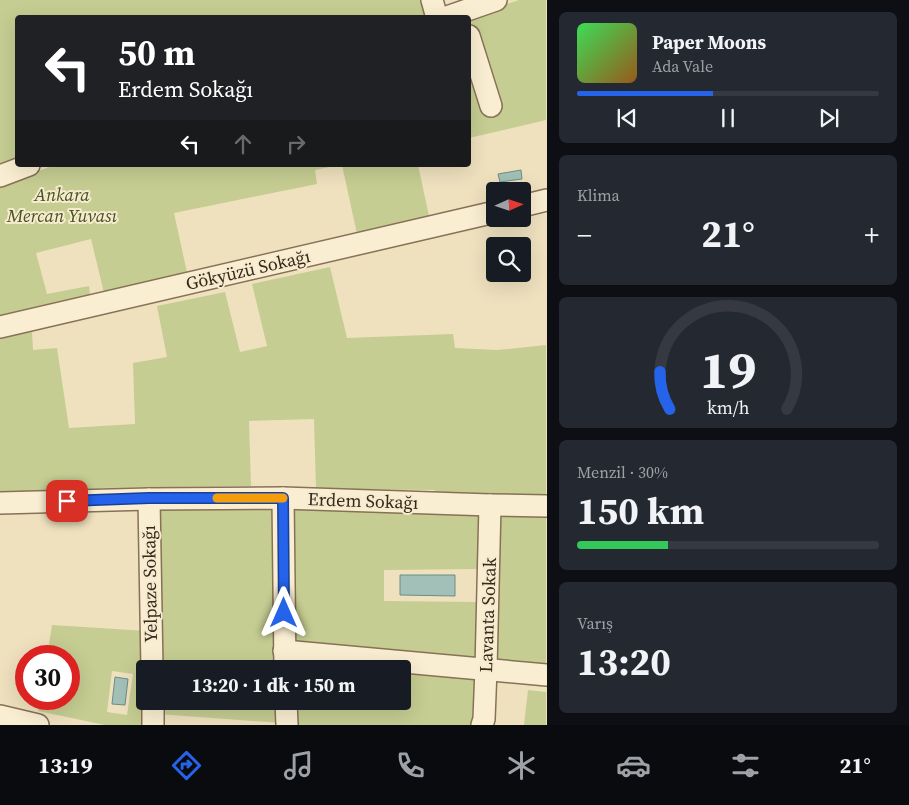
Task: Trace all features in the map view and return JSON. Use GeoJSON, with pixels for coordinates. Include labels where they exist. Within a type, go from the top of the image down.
{"type":"FeatureCollection","features":[{"type":"Feature","properties":{"kind":"street"},"geometry":{"type":"LineString","coordinates":[[432,0],[436,15]]}},
{"type":"Feature","properties":{"kind":"street"},"geometry":{"type":"LineString","coordinates":[[458,15],[496,0]]}},
{"type":"Feature","properties":{"kind":"street"},"geometry":{"type":"LineString","coordinates":[[471,42],[491,106]]}},
{"type":"Feature","properties":{"kind":"street"},"geometry":{"type":"LineString","coordinates":[[0,176],[24,167]]}},
{"type":"Feature","properties":{"kind":"street"},"geometry":{"type":"LineString","coordinates":[[531,204],[546,200]]}},
{"type":"Feature","properties":{"kind":"street","name":"Gökyüzü Sokağı"},"geometry":{"type":"LineString","coordinates":[[0,327],[486,214]]}},
{"type":"Feature","properties":{"kind":"street","name":"Erdem Sokağı"},"geometry":{"type":"LineString","coordinates":[[0,503],[149,498],[283,498],[546,506]]}},
{"type":"Feature","properties":{"kind":"street","name":"Yelpaze Sokağı"},"geometry":{"type":"LineString","coordinates":[[149,498],[152,660]]}},
{"type":"Feature","properties":{"kind":"street"},"geometry":{"type":"LineString","coordinates":[[283,498],[284,660]]}},
{"type":"Feature","properties":{"kind":"street","name":"Lavanta Sokak"},"geometry":{"type":"LineString","coordinates":[[482,725],[484,719],[486,669],[490,505]]}},
{"type":"Feature","properties":{"kind":"street"},"geometry":{"type":"LineString","coordinates":[[411,666],[486,669],[546,676]]}},
{"type":"Feature","properties":{"kind":"street"},"geometry":{"type":"LineString","coordinates":[[153,710],[153,725]]}},
{"type":"Feature","properties":{"kind":"street"},"geometry":{"type":"LineString","coordinates":[[286,710],[287,725]]}},
{"type":"Feature","properties":{"kind":"street"},"geometry":{"type":"LineString","coordinates":[[0,716],[38,725]]}},
{"type":"Feature","properties":{"kind":"green space"},"geometry":{"type":"Polygon","coordinates":[[[0,0],[428,0],[432,14],[430,15],[15,15],[15,164],[0,170],[0,0]]]}},
{"type":"Feature","properties":{"kind":"green space"},"geometry":{"type":"Polygon","coordinates":[[[519,0],[546,0],[546,120],[471,138],[471,16],[519,0]]]}},
{"type":"Feature","properties":{"kind":"green space","name":"Ankara Mercan Yuvası"},"geometry":{"type":"Polygon","coordinates":[[[50,167],[330,167],[315,170],[317,184],[174,213],[188,277],[105,297],[91,239],[36,253],[47,294],[89,286],[91,302],[0,322],[0,185],[50,167]]]}},
{"type":"Feature","properties":{"kind":"green space"},"geometry":{"type":"Polygon","coordinates":[[[342,167],[418,167],[429,216],[357,234],[342,167]]]}},
{"type":"Feature","properties":{"kind":"green space"},"geometry":{"type":"Polygon","coordinates":[[[330,267],[347,338],[453,334],[455,348],[497,350],[546,345],[546,495],[435,495],[435,490],[316,489],[314,419],[249,421],[251,486],[100,488],[100,496],[0,498],[0,338],[32,332],[33,350],[57,348],[69,428],[135,424],[133,363],[167,357],[157,306],[225,292],[240,352],[267,346],[252,284],[330,267]]]}},
{"type":"Feature","properties":{"kind":"green space"},"geometry":{"type":"Polygon","coordinates":[[[159,503],[185,509],[276,509],[279,660],[157,660],[159,503]]]}},
{"type":"Feature","properties":{"kind":"green space"},"geometry":{"type":"Polygon","coordinates":[[[289,509],[479,515],[478,569],[384,570],[384,601],[477,602],[476,662],[290,646],[289,509]]]}},
{"type":"Feature","properties":{"kind":"green space"},"geometry":{"type":"Polygon","coordinates":[[[500,513],[546,513],[546,666],[495,660],[500,513]]]}},
{"type":"Feature","properties":{"kind":"green space"},"geometry":{"type":"Polygon","coordinates":[[[52,625],[146,631],[146,660],[136,660],[136,710],[146,710],[146,725],[105,725],[38,711],[80,710],[80,645],[49,645],[52,625]],[[112,671],[107,712],[127,715],[133,674],[112,671]]]}},
{"type":"Feature","properties":{"kind":"green space"},"geometry":{"type":"Polygon","coordinates":[[[411,670],[476,675],[471,725],[291,725],[291,710],[411,710],[411,670]]]}},
{"type":"Feature","properties":{"kind":"green space"},"geometry":{"type":"Polygon","coordinates":[[[528,690],[546,692],[546,725],[524,725],[528,690]]]}},
{"type":"Feature","properties":{"kind":"green space"},"geometry":{"type":"Polygon","coordinates":[[[157,710],[281,710],[282,723],[157,714],[157,710]]]}},
{"type":"Feature","properties":{"kind":"water"},"geometry":{"type":"Polygon","coordinates":[[[521,170],[522,179],[500,182],[498,174],[521,170]]]}},
{"type":"Feature","properties":{"kind":"water"},"geometry":{"type":"Polygon","coordinates":[[[400,575],[455,575],[455,596],[400,595],[400,575]]]}},
{"type":"Feature","properties":{"kind":"water"},"geometry":{"type":"Polygon","coordinates":[[[115,677],[128,679],[125,705],[112,704],[115,677]]]}},
{"type":"Feature","properties":{"kind":"slow traffic"},"geometry":{"type":"LineString","coordinates":[[217,498],[283,498]]}},
{"type":"Feature","properties":{"kind":"route"},"geometry":{"type":"LineString","coordinates":[[67,501],[149,498],[283,498],[284,613]]}}]}
